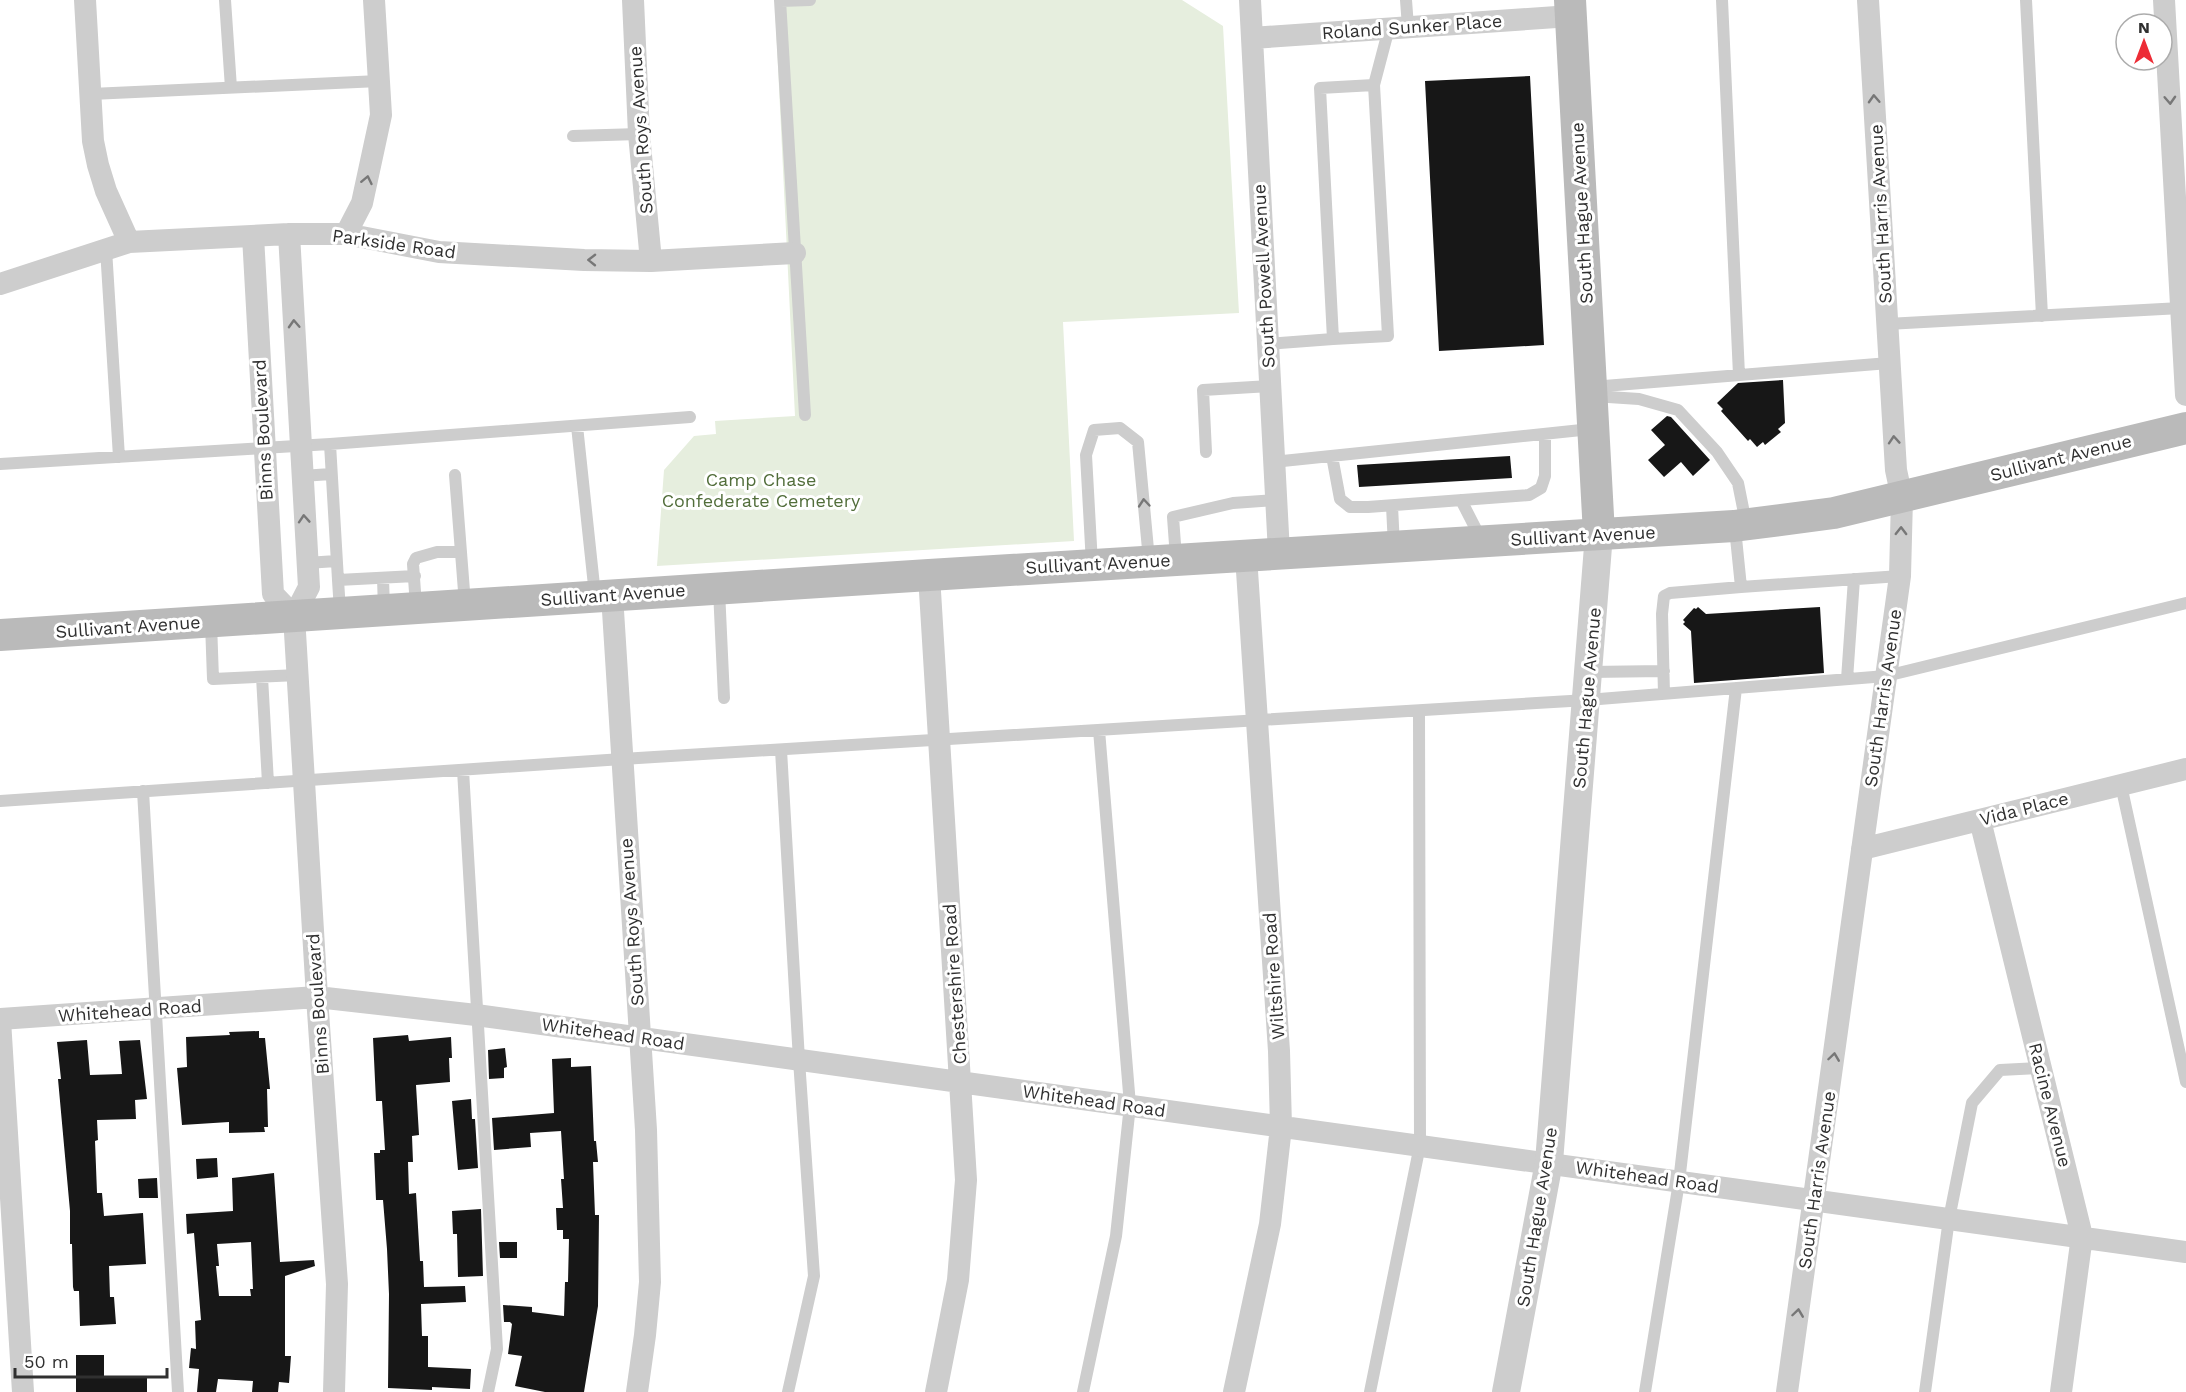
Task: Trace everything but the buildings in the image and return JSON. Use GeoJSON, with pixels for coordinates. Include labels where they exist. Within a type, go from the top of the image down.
{"type":"FeatureCollection","features":[{"type":"Feature","properties":{"kind":"main road","name":"South Hague Avenue"},"geometry":{"type":"LineString","coordinates":[[1570,8],[1599,534]]}},
{"type":"Feature","properties":{"kind":"main road","name":"Sullivant Avenue"},"geometry":{"type":"LineString","coordinates":[[0,635],[1163,560],[1740,526],[1834,513],[2186,428]]}},
{"type":"Feature","properties":{"kind":"street"},"geometry":{"type":"LineString","coordinates":[[85,0],[93,141],[106,191],[129,242]]}},
{"type":"Feature","properties":{"kind":"street"},"geometry":{"type":"LineString","coordinates":[[346,234],[362,203],[381,115],[374,0]]}},
{"type":"Feature","properties":{"kind":"street","name":"South Roys Avenue"},"geometry":{"type":"LineString","coordinates":[[633,0],[639,134],[651,261]]}},
{"type":"Feature","properties":{"kind":"street","name":"South Powell Avenue"},"geometry":{"type":"LineString","coordinates":[[1250,0],[1279,553]]}},
{"type":"Feature","properties":{"kind":"street","name":"South Harris Avenue"},"geometry":{"type":"LineString","coordinates":[[1787,1392],[1900,576],[1902,498],[1896,470],[1868,0]]}},
{"type":"Feature","properties":{"kind":"street"},"geometry":{"type":"LineString","coordinates":[[2164,0],[2186,395]]}},
{"type":"Feature","properties":{"kind":"street","name":"Roland Sunker Place"},"geometry":{"type":"LineString","coordinates":[[1252,38],[1398,28],[1570,8]]}},
{"type":"Feature","properties":{"kind":"street","name":"Parkside Road"},"geometry":{"type":"LineString","coordinates":[[0,284],[129,242],[289,234],[346,234],[439,252],[584,260],[651,261],[795,253]]}},
{"type":"Feature","properties":{"kind":"street","name":"Binns Boulevard"},"geometry":{"type":"LineString","coordinates":[[289,234],[309,587],[294,616],[337,1284],[334,1392]]}},
{"type":"Feature","properties":{"kind":"street","name":"Binns Boulevard"},"geometry":{"type":"LineString","coordinates":[[254,236],[273,594],[294,616]]}},
{"type":"Feature","properties":{"kind":"street","name":"South Hague Avenue"},"geometry":{"type":"LineString","coordinates":[[1506,1392],[1549,1162],[1599,534]]}},
{"type":"Feature","properties":{"kind":"street","name":"Wiltshire Road"},"geometry":{"type":"LineString","coordinates":[[1234,1392],[1270,1224],[1281,1126],[1279,1052],[1246,556]]}},
{"type":"Feature","properties":{"kind":"street","name":"Chestershire Road"},"geometry":{"type":"LineString","coordinates":[[929,575],[966,1180],[958,1280],[936,1392]]}},
{"type":"Feature","properties":{"kind":"street","name":"South Roys Avenue"},"geometry":{"type":"LineString","coordinates":[[603,596],[622,759],[646,1130],[650,1282],[637,1392]]}},
{"type":"Feature","properties":{"kind":"street","name":"Vida Place"},"geometry":{"type":"LineString","coordinates":[[1862,849],[2186,769]]}},
{"type":"Feature","properties":{"kind":"street","name":"Racine Avenue"},"geometry":{"type":"LineString","coordinates":[[1980,820],[2082,1236],[2061,1392]]}},
{"type":"Feature","properties":{"kind":"street","name":"Whitehead Road"},"geometry":{"type":"LineString","coordinates":[[0,1020],[317,997],[476,1015],[2186,1252]]}},
{"type":"Feature","properties":{"kind":"street"},"geometry":{"type":"LineString","coordinates":[[0,1020],[23,1392]]}},
{"type":"Feature","properties":{"kind":"lane"},"geometry":{"type":"LineString","coordinates":[[225,0],[231,88]]}},
{"type":"Feature","properties":{"kind":"lane"},"geometry":{"type":"LineString","coordinates":[[805,415],[780,1],[810,0]]}},
{"type":"Feature","properties":{"kind":"lane"},"geometry":{"type":"LineString","coordinates":[[1268,344],[1388,336],[1374,86],[1398,28],[1406,0]]}},
{"type":"Feature","properties":{"kind":"lane"},"geometry":{"type":"LineString","coordinates":[[1722,0],[1739,375]]}},
{"type":"Feature","properties":{"kind":"lane"},"geometry":{"type":"LineString","coordinates":[[2026,0],[2042,316]]}},
{"type":"Feature","properties":{"kind":"lane"},"geometry":{"type":"LineString","coordinates":[[91,94],[379,81]]}},
{"type":"Feature","properties":{"kind":"lane"},"geometry":{"type":"LineString","coordinates":[[1333,339],[1320,88],[1374,86]]}},
{"type":"Feature","properties":{"kind":"lane"},"geometry":{"type":"LineString","coordinates":[[573,136],[639,134]]}},
{"type":"Feature","properties":{"kind":"lane"},"geometry":{"type":"LineString","coordinates":[[106,249],[119,457]]}},
{"type":"Feature","properties":{"kind":"lane"},"geometry":{"type":"LineString","coordinates":[[1887,324],[2042,316],[2182,294]]}},
{"type":"Feature","properties":{"kind":"lane"},"geometry":{"type":"LineString","coordinates":[[1591,392],[1739,375],[1889,363]]}},
{"type":"Feature","properties":{"kind":"lane"},"geometry":{"type":"LineString","coordinates":[[1206,452],[1203,390],[1270,386]]}},
{"type":"Feature","properties":{"kind":"lane"},"geometry":{"type":"LineString","coordinates":[[1591,392],[1639,399],[1678,410],[1717,452],[1738,483],[1741,587]]}},
{"type":"Feature","properties":{"kind":"lane"},"geometry":{"type":"LineString","coordinates":[[0,464],[330,444],[690,417]]}},
{"type":"Feature","properties":{"kind":"lane"},"geometry":{"type":"LineString","coordinates":[[577,426],[603,596]]}},
{"type":"Feature","properties":{"kind":"lane"},"geometry":{"type":"LineString","coordinates":[[1092,565],[1086,455],[1094,430],[1111,428],[1120,428],[1138,442],[1163,560]]}},
{"type":"Feature","properties":{"kind":"lane"},"geometry":{"type":"LineString","coordinates":[[1273,462],[1594,429]]}},
{"type":"Feature","properties":{"kind":"lane"},"geometry":{"type":"LineString","coordinates":[[1332,456],[1340,499],[1350,507],[1392,506],[1529,495],[1541,488],[1545,476],[1545,434]]}},
{"type":"Feature","properties":{"kind":"lane"},"geometry":{"type":"LineString","coordinates":[[330,444],[340,613]]}},
{"type":"Feature","properties":{"kind":"lane"},"geometry":{"type":"LineString","coordinates":[[302,476],[331,474]]}},
{"type":"Feature","properties":{"kind":"lane"},"geometry":{"type":"LineString","coordinates":[[455,475],[465,604]]}},
{"type":"Feature","properties":{"kind":"lane"},"geometry":{"type":"LineString","coordinates":[[1163,560],[1173,517],[1233,503],[1276,500]]}},
{"type":"Feature","properties":{"kind":"lane"},"geometry":{"type":"LineString","coordinates":[[1461,500],[1482,542]]}},
{"type":"Feature","properties":{"kind":"lane"},"geometry":{"type":"LineString","coordinates":[[1392,506],[1394,546]]}},
{"type":"Feature","properties":{"kind":"lane"},"geometry":{"type":"LineString","coordinates":[[416,608],[413,564],[416,558],[437,552],[460,552]]}},
{"type":"Feature","properties":{"kind":"lane"},"geometry":{"type":"LineString","coordinates":[[307,563],[336,561]]}},
{"type":"Feature","properties":{"kind":"lane"},"geometry":{"type":"LineString","coordinates":[[338,580],[415,576]]}},
{"type":"Feature","properties":{"kind":"lane"},"geometry":{"type":"LineString","coordinates":[[1664,694],[1662,614],[1664,596],[1670,593],[1900,576]]}},
{"type":"Feature","properties":{"kind":"lane"},"geometry":{"type":"LineString","coordinates":[[383,578],[384,609]]}},
{"type":"Feature","properties":{"kind":"lane"},"geometry":{"type":"LineString","coordinates":[[1847,679],[1854,579]]}},
{"type":"Feature","properties":{"kind":"lane"},"geometry":{"type":"LineString","coordinates":[[719,588],[724,698]]}},
{"type":"Feature","properties":{"kind":"lane"},"geometry":{"type":"LineString","coordinates":[[0,801],[622,759],[1587,700],[1886,676],[2186,603]]}},
{"type":"Feature","properties":{"kind":"lane"},"geometry":{"type":"LineString","coordinates":[[211,622],[213,679],[298,675]]}},
{"type":"Feature","properties":{"kind":"lane"},"geometry":{"type":"LineString","coordinates":[[1589,672],[1664,671]]}},
{"type":"Feature","properties":{"kind":"lane"},"geometry":{"type":"LineString","coordinates":[[262,677],[268,783]]}},
{"type":"Feature","properties":{"kind":"lane"},"geometry":{"type":"LineString","coordinates":[[1645,1392],[1679,1182],[1736,688]]}},
{"type":"Feature","properties":{"kind":"lane"},"geometry":{"type":"LineString","coordinates":[[1370,1392],[1420,1145],[1419,711]]}},
{"type":"Feature","properties":{"kind":"lane"},"geometry":{"type":"LineString","coordinates":[[1083,1392],[1116,1236],[1130,1106],[1100,730]]}},
{"type":"Feature","properties":{"kind":"lane"},"geometry":{"type":"LineString","coordinates":[[781,750],[814,1276],[788,1392]]}},
{"type":"Feature","properties":{"kind":"lane"},"geometry":{"type":"LineString","coordinates":[[463,770],[497,1349],[488,1392]]}},
{"type":"Feature","properties":{"kind":"lane"},"geometry":{"type":"LineString","coordinates":[[2121,785],[2186,1082]]}},
{"type":"Feature","properties":{"kind":"lane"},"geometry":{"type":"LineString","coordinates":[[143,791],[178,1392]]}},
{"type":"Feature","properties":{"kind":"lane"},"geometry":{"type":"LineString","coordinates":[[1925,1392],[1949,1219],[1972,1103],[2000,1070],[2041,1068]]}},
{"type":"Feature","properties":{"kind":"green space","name":"Camp Chase Confederate Cemetery"},"geometry":{"type":"Polygon","coordinates":[[[812,0],[1182,0],[1223,26],[1239,313],[1063,322],[1074,541],[657,566],[664,470],[694,436],[716,434],[715,421],[795,416],[775,5],[812,0]]]}}]}
